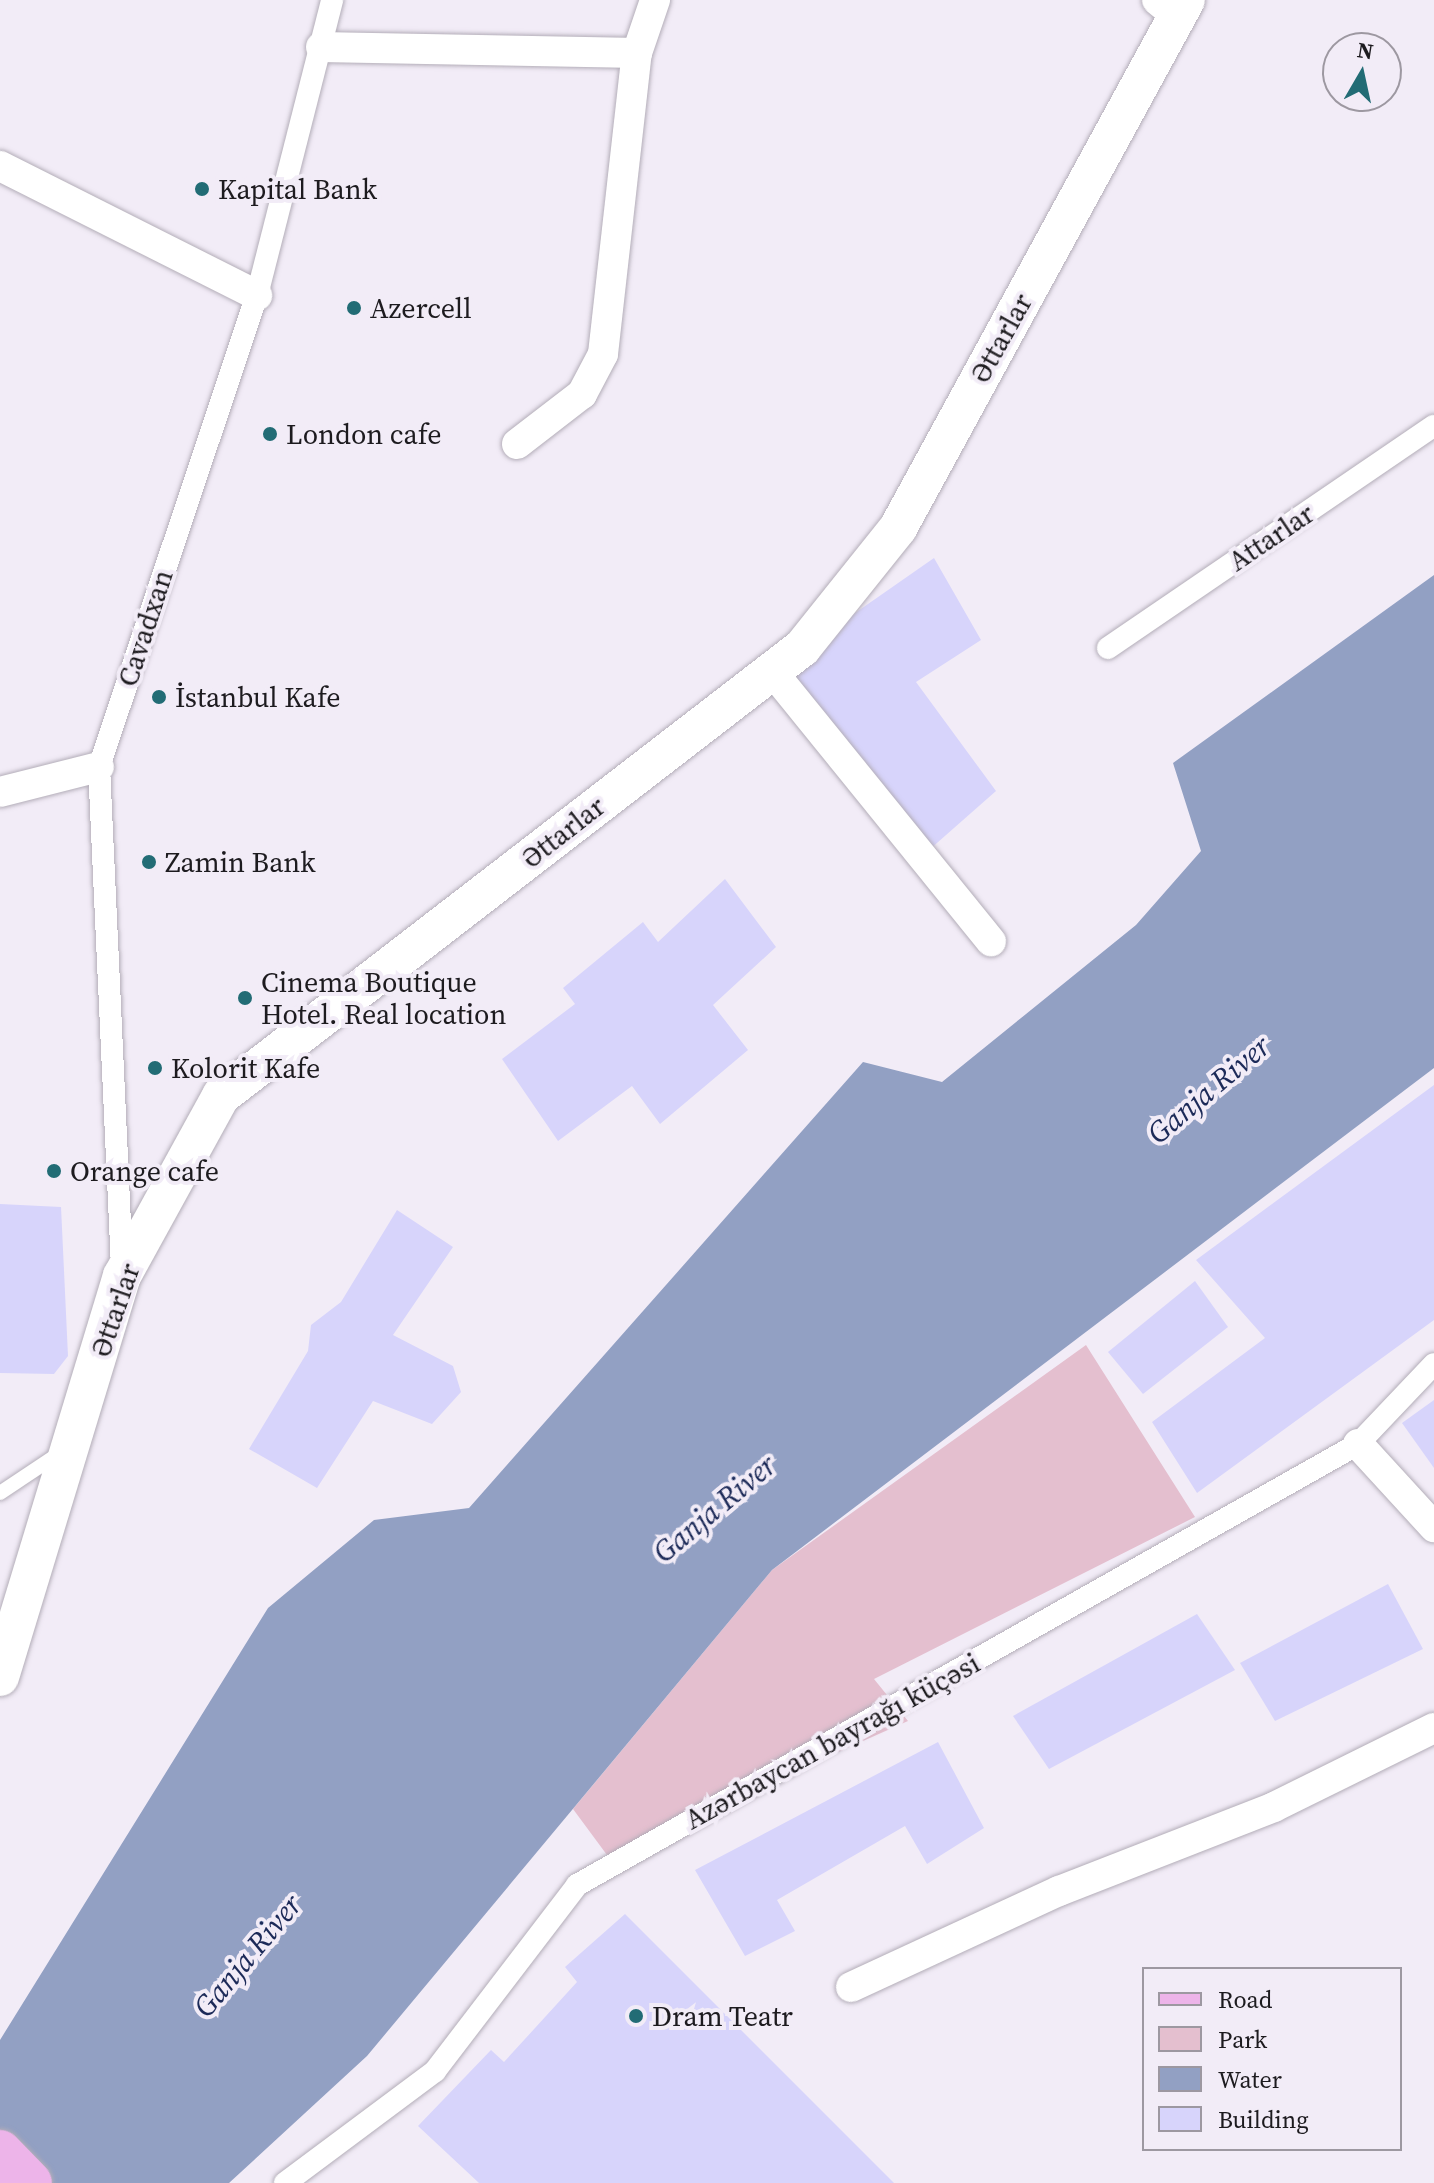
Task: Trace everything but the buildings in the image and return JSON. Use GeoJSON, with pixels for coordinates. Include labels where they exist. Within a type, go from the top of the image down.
{"type":"FeatureCollection","features":[{"type":"Feature","properties":{"kind":"main road"},"geometry":{"type":"LineString","coordinates":[[0,2152],[30,2183]]}},
{"type":"Feature","properties":{"kind":"street","name":"Cavadxan"},"geometry":{"type":"LineString","coordinates":[[122,1276],[99,767],[257,295],[332,0]]}},
{"type":"Feature","properties":{"kind":"street"},"geometry":{"type":"LineString","coordinates":[[517,444],[582,394],[603,354],[637,53],[655,0]]}},
{"type":"Feature","properties":{"kind":"street","name":"Əttarlar"},"geometry":{"type":"LineString","coordinates":[[0,1677],[122,1276],[221,1096],[802,648],[898,528],[1173,5]]}},
{"type":"Feature","properties":{"kind":"street"},"geometry":{"type":"LineString","coordinates":[[321,47],[637,53]]}},
{"type":"Feature","properties":{"kind":"street"},"geometry":{"type":"LineString","coordinates":[[0,166],[257,295]]}},
{"type":"Feature","properties":{"kind":"street","name":"Attarlar"},"geometry":{"type":"LineString","coordinates":[[1108,648],[1434,426]]}},
{"type":"Feature","properties":{"kind":"street"},"geometry":{"type":"LineString","coordinates":[[772,671],[991,941]]}},
{"type":"Feature","properties":{"kind":"street"},"geometry":{"type":"LineString","coordinates":[[0,792],[99,767]]}},
{"type":"Feature","properties":{"kind":"street","name":"Azərbaycan bayrağı küçəsi"},"geometry":{"type":"LineString","coordinates":[[285,2183],[435,2071],[577,1885],[1358,1444],[1434,1364]]}},
{"type":"Feature","properties":{"kind":"street"},"geometry":{"type":"LineString","coordinates":[[1358,1444],[1434,1527]]}},
{"type":"Feature","properties":{"kind":"street"},"geometry":{"type":"LineString","coordinates":[[851,1987],[1059,1891],[1274,1807],[1434,1728]]}},
{"type":"Feature","properties":{"kind":"lane"},"geometry":{"type":"LineString","coordinates":[[0,1493],[71,1447]]}},
{"type":"Feature","properties":{"kind":"green space"},"geometry":{"type":"Polygon","coordinates":[[[1086,1345],[1195,1517],[874,1679],[908,1721],[607,1855],[573,1809],[772,1570],[1086,1345]]]}},
{"type":"Feature","properties":{"kind":"water","name":"Ganja River"},"geometry":{"type":"Polygon","coordinates":[[[1434,575],[1434,1068],[772,1570],[367,2056],[229,2183],[0,2183],[0,2040],[268,1608],[374,1520],[469,1508],[863,1062],[942,1082],[1136,925],[1201,851],[1173,763],[1434,575]]]}},
{"type":"Feature","properties":{"kind":"place","name":"Kapital Bank"},"geometry":{"type":"Point","coordinates":[202,189]}},
{"type":"Feature","properties":{"kind":"place","name":"Azercell"},"geometry":{"type":"Point","coordinates":[354,308]}},
{"type":"Feature","properties":{"kind":"place","name":"London cafe"},"geometry":{"type":"Point","coordinates":[270,434]}},
{"type":"Feature","properties":{"kind":"place","name":"İstanbul Kafe"},"geometry":{"type":"Point","coordinates":[159,697]}},
{"type":"Feature","properties":{"kind":"place","name":"Zamin Bank"},"geometry":{"type":"Point","coordinates":[149,862]}},
{"type":"Feature","properties":{"kind":"place","name":"Cinema Boutique Hotel. Real location"},"geometry":{"type":"Point","coordinates":[245,998]}},
{"type":"Feature","properties":{"kind":"place","name":"Kolorit Kafe"},"geometry":{"type":"Point","coordinates":[155,1068]}},
{"type":"Feature","properties":{"kind":"place","name":"Orange cafe"},"geometry":{"type":"Point","coordinates":[54,1171]}},
{"type":"Feature","properties":{"kind":"place","name":"Dram Teatr"},"geometry":{"type":"Point","coordinates":[636,2016]}}]}
